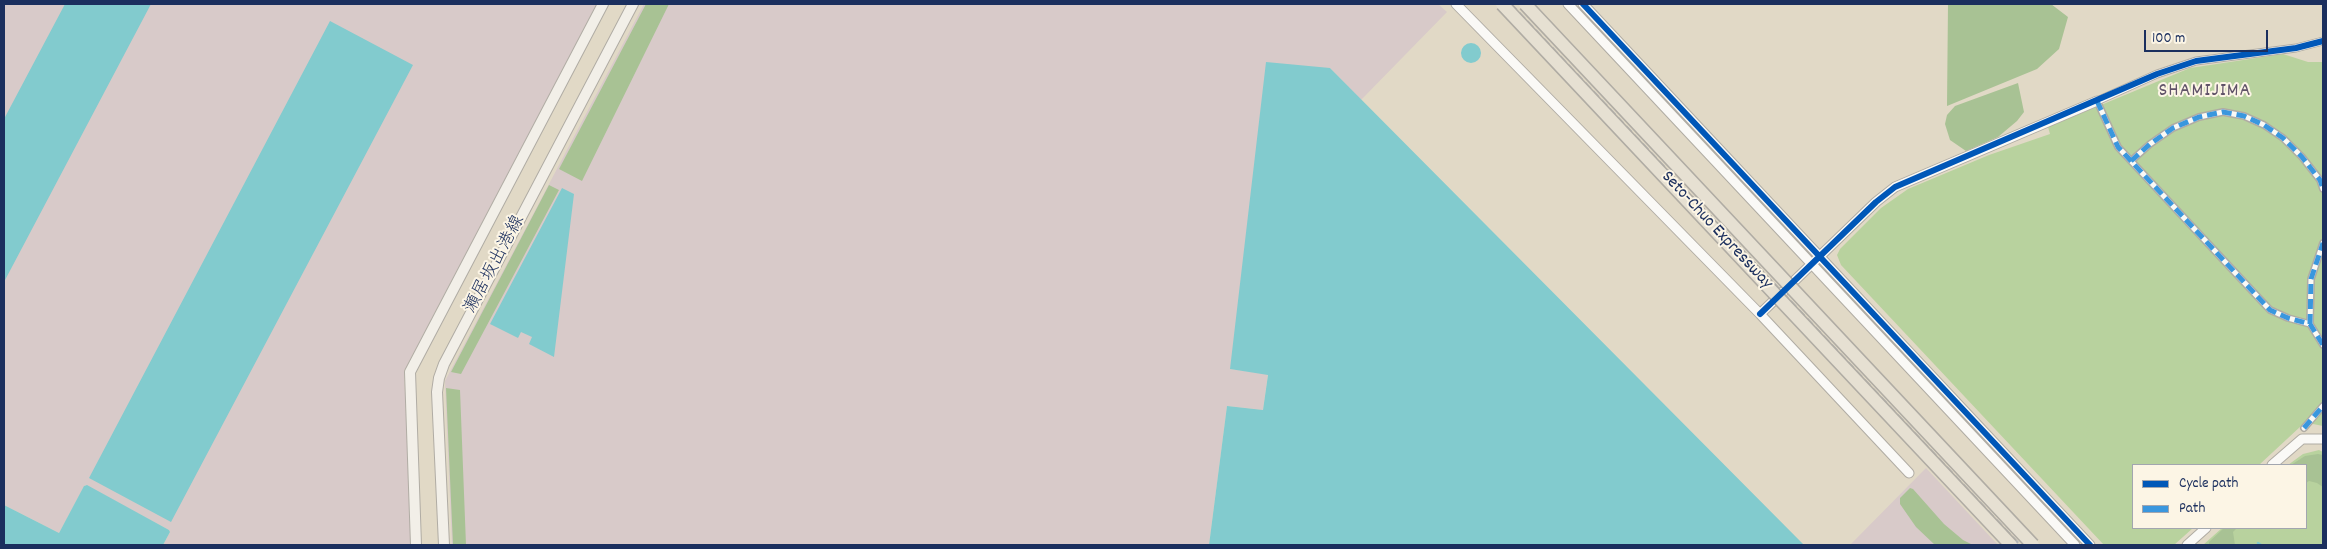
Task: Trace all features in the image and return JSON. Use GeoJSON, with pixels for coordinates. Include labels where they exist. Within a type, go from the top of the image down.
{"type":"FeatureCollection","features":[{"type":"Feature","properties":{"kind":"highway","name":"Seto-Chuo Expressway"},"geometry":{"type":"LineString","coordinates":[[1502,4],[2011,545]]}},
{"type":"Feature","properties":{"kind":"highway","name":"Seto-Chuo Expressway"},"geometry":{"type":"LineString","coordinates":[[1525,4],[2033,545]]}},
{"type":"Feature","properties":{"kind":"main road","name":"瀬居坂出港線"},"geometry":{"type":"LineString","coordinates":[[416,545],[410,372],[603,4]]}},
{"type":"Feature","properties":{"kind":"main road","name":"瀬居坂出港線"},"geometry":{"type":"LineString","coordinates":[[444,545],[437,392],[439,378],[444,364],[633,4]]}},
{"type":"Feature","properties":{"kind":"street"},"geometry":{"type":"LineString","coordinates":[[1456,4],[1760,314],[1910,473]]}},
{"type":"Feature","properties":{"kind":"street"},"geometry":{"type":"LineString","coordinates":[[1568,4],[2075,545]]}},
{"type":"Feature","properties":{"kind":"street"},"geometry":{"type":"LineString","coordinates":[[1583,4],[2090,545]]}},
{"type":"Feature","properties":{"kind":"street"},"geometry":{"type":"LineString","coordinates":[[1760,314],[1876,202],[1895,187],[2156,74],[2196,61],[2296,48],[2323,41]]}},
{"type":"Feature","properties":{"kind":"street"},"geometry":{"type":"LineString","coordinates":[[2097,101],[2118,147],[2270,310],[2288,318],[2310,324]]}},
{"type":"Feature","properties":{"kind":"street"},"geometry":{"type":"LineString","coordinates":[[2131,162],[2150,144],[2172,128],[2199,117],[2223,112],[2244,116],[2258,122],[2283,138],[2302,156],[2323,187]]}},
{"type":"Feature","properties":{"kind":"street"},"geometry":{"type":"LineString","coordinates":[[2323,242],[2311,279],[2310,324],[2323,345]]}},
{"type":"Feature","properties":{"kind":"street"},"geometry":{"type":"LineString","coordinates":[[2304,428],[2323,406]]}},
{"type":"Feature","properties":{"kind":"street"},"geometry":{"type":"LineString","coordinates":[[2273,464],[2302,439],[2323,439]]}},
{"type":"Feature","properties":{"kind":"street"},"geometry":{"type":"LineString","coordinates":[[2187,545],[2205,529]]}},
{"type":"Feature","properties":{"kind":"shaded area"},"geometry":{"type":"Polygon","coordinates":[[[4,4],[597,4],[404,371],[412,545],[163,545],[170,532],[169,530],[85,485],[59,533],[4,505],[4,4]]]}},
{"type":"Feature","properties":{"kind":"shaded area"},"geometry":{"type":"Polygon","coordinates":[[[644,4],[1438,4],[1447,12],[1361,100],[1330,68],[1230,369],[1268,374],[1263,410],[1227,406],[1209,545],[452,545],[445,381],[644,4]]]}},
{"type":"Feature","properties":{"kind":"shaded area"},"geometry":{"type":"Polygon","coordinates":[[[1926,468],[1998,545],[1850,545],[1926,468]]]}},
{"type":"Feature","properties":{"kind":"green space"},"geometry":{"type":"Polygon","coordinates":[[[646,4],[669,4],[582,181],[559,169],[646,4]]]}},
{"type":"Feature","properties":{"kind":"green space"},"geometry":{"type":"Polygon","coordinates":[[[1948,4],[2051,4],[2068,17],[2059,49],[2037,69],[1947,106],[1948,4]]]}},
{"type":"Feature","properties":{"kind":"green space"},"geometry":{"type":"Polygon","coordinates":[[[2283,54],[2308,62],[2323,62],[2323,426],[2313,424],[2301,426],[2260,464],[2132,464],[2132,529],[2192,529],[2174,545],[2104,545],[1841,265],[1837,255],[1840,249],[1881,208],[1908,189],[1989,155],[2050,134],[2048,127],[2190,68],[2283,54]]]}},
{"type":"Feature","properties":{"kind":"green space"},"geometry":{"type":"Polygon","coordinates":[[[2018,83],[2024,112],[2017,121],[1998,137],[1966,151],[1950,140],[1945,124],[1947,115],[1955,106],[2018,83]]]}},
{"type":"Feature","properties":{"kind":"green space"},"geometry":{"type":"Polygon","coordinates":[[[549,185],[559,190],[461,374],[451,372],[549,185]]]}},
{"type":"Feature","properties":{"kind":"green space"},"geometry":{"type":"Polygon","coordinates":[[[446,388],[460,390],[466,545],[453,545],[446,388]]]}},
{"type":"Feature","properties":{"kind":"green space"},"geometry":{"type":"Polygon","coordinates":[[[2319,450],[2323,452],[2323,545],[2203,545],[2221,529],[2307,529],[2307,464],[2289,464],[2303,454],[2319,450]]]}},
{"type":"Feature","properties":{"kind":"green space"},"geometry":{"type":"Polygon","coordinates":[[[2323,455],[2323,487],[2317,483],[2307,482],[2307,464],[2293,464],[2305,456],[2323,455]]]}},
{"type":"Feature","properties":{"kind":"green space"},"geometry":{"type":"Polygon","coordinates":[[[1910,488],[1944,524],[1963,540],[1973,545],[1935,545],[1916,527],[1900,504],[1900,498],[1910,488]]]}},
{"type":"Feature","properties":{"kind":"green space"},"geometry":{"type":"Polygon","coordinates":[[[2223,529],[2236,529],[2233,532],[2235,545],[2209,545],[2209,542],[2223,529]]]}},
{"type":"Feature","properties":{"kind":"water"},"geometry":{"type":"Polygon","coordinates":[[[65,4],[151,4],[4,282],[4,119],[65,4]]]}},
{"type":"Feature","properties":{"kind":"water"},"geometry":{"type":"Polygon","coordinates":[[[330,21],[413,65],[171,522],[89,478],[330,21]]]}},
{"type":"Feature","properties":{"kind":"water"},"geometry":{"type":"Polygon","coordinates":[[[1471,43],[1478,46],[1481,53],[1478,60],[1471,63],[1464,60],[1461,53],[1464,46],[1471,43]]]}},
{"type":"Feature","properties":{"kind":"water"},"geometry":{"type":"Polygon","coordinates":[[[1266,62],[1330,68],[1804,545],[1209,545],[1227,406],[1263,410],[1268,375],[1230,369],[1266,62]]]}},
{"type":"Feature","properties":{"kind":"water"},"geometry":{"type":"Polygon","coordinates":[[[562,188],[574,194],[554,357],[529,344],[532,337],[521,332],[518,338],[490,324],[562,188]]]}},
{"type":"Feature","properties":{"kind":"water"},"geometry":{"type":"Polygon","coordinates":[[[87,485],[169,530],[170,532],[163,545],[4,545],[4,505],[59,533],[84,486],[87,485]]]}},
{"type":"Feature","properties":{"kind":"railway"},"geometry":{"type":"LineString","coordinates":[[1511,4],[2020,545]]}},
{"type":"Feature","properties":{"kind":"marked path"},"geometry":{"type":"LineString","coordinates":[[2097,101],[2118,147],[2270,310],[2288,318],[2310,324],[2323,345]]}},
{"type":"Feature","properties":{"kind":"marked path"},"geometry":{"type":"LineString","coordinates":[[2131,161],[2150,144],[2173,128],[2199,117],[2223,112],[2244,116],[2264,125],[2283,138],[2302,157],[2320,180],[2323,189]]}},
{"type":"Feature","properties":{"kind":"marked path"},"geometry":{"type":"LineString","coordinates":[[2310,324],[2311,279],[2323,243]]}},
{"type":"Feature","properties":{"kind":"marked path"},"geometry":{"type":"LineString","coordinates":[[2304,428],[2323,406]]}},
{"type":"Feature","properties":{"kind":"cycle path"},"geometry":{"type":"LineString","coordinates":[[1583,4],[2090,545]]}},
{"type":"Feature","properties":{"kind":"cycle path"},"geometry":{"type":"LineString","coordinates":[[1760,314],[1876,202],[1895,187],[2157,74],[2196,61],[2296,48],[2323,41]]}},
{"type":"Feature","properties":{"kind":"district","name":"SHAMIJIMA"},"geometry":{"type":"Point","coordinates":[2205,92]}}]}
